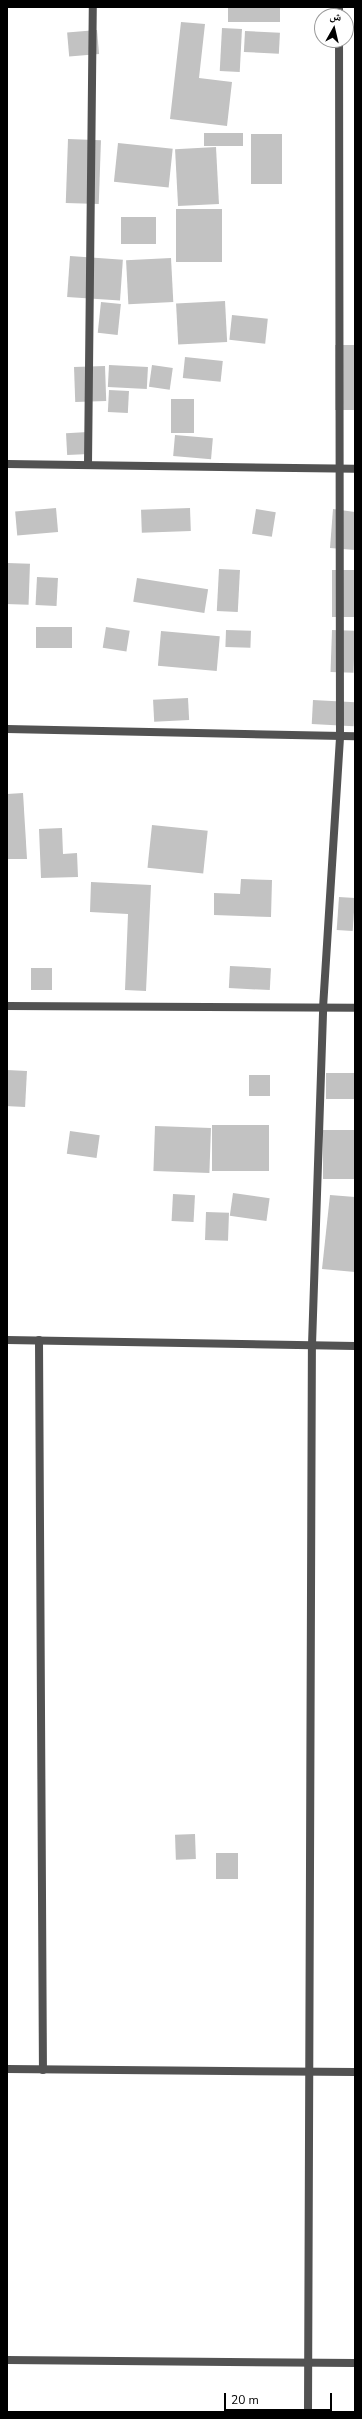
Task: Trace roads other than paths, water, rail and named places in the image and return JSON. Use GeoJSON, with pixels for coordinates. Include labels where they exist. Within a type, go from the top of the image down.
{"type":"FeatureCollection","features":[{"type":"Feature","properties":{"kind":"street"},"geometry":{"type":"LineString","coordinates":[[88,465],[93,7]]}},
{"type":"Feature","properties":{"kind":"street"},"geometry":{"type":"LineString","coordinates":[[308,2412],[307,2362],[311,2072],[312,1345],[323,1008],[340,736],[339,48]]}},
{"type":"Feature","properties":{"kind":"street"},"geometry":{"type":"LineString","coordinates":[[7,464],[355,469]]}},
{"type":"Feature","properties":{"kind":"street"},"geometry":{"type":"LineString","coordinates":[[7,729],[355,736]]}},
{"type":"Feature","properties":{"kind":"street"},"geometry":{"type":"LineString","coordinates":[[7,1006],[355,1008]]}},
{"type":"Feature","properties":{"kind":"street"},"geometry":{"type":"LineString","coordinates":[[7,1340],[355,1346]]}},
{"type":"Feature","properties":{"kind":"street"},"geometry":{"type":"LineString","coordinates":[[39,1340],[43,2070]]}},
{"type":"Feature","properties":{"kind":"street"},"geometry":{"type":"LineString","coordinates":[[7,2069],[355,2072]]}},
{"type":"Feature","properties":{"kind":"street"},"geometry":{"type":"LineString","coordinates":[[7,2360],[355,2363]]}}]}
